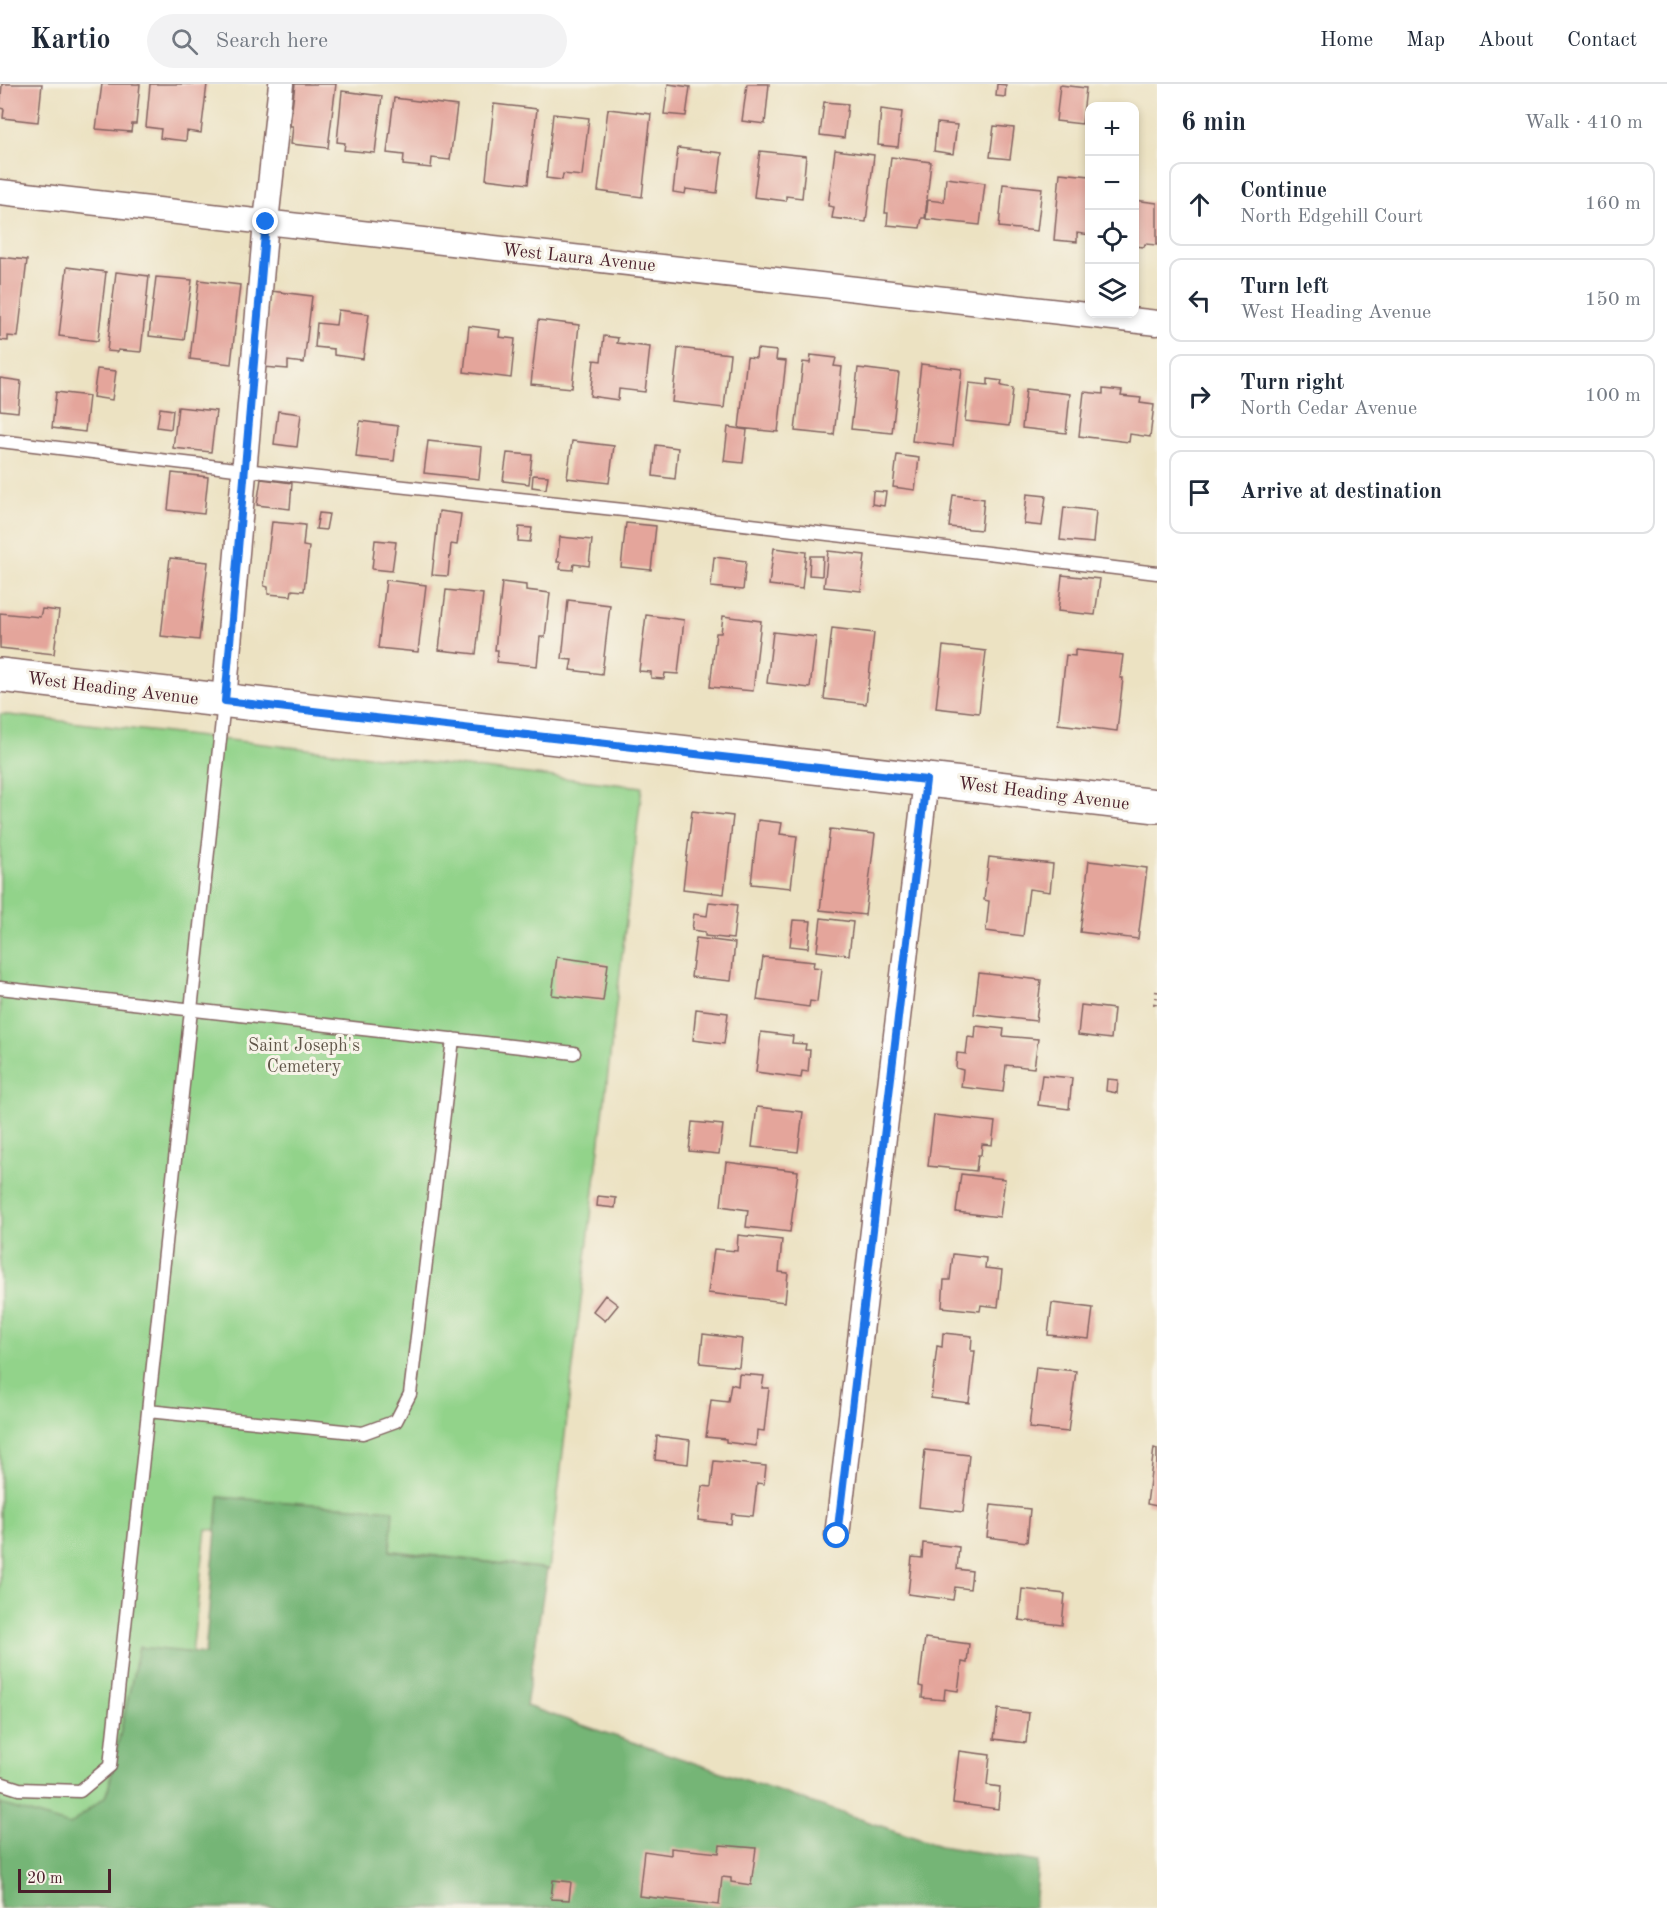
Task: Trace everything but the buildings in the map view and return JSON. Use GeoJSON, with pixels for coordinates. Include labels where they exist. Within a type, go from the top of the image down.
{"type":"FeatureCollection","features":[{"type":"Feature","properties":{"kind":"street"},"geometry":{"type":"LineString","coordinates":[[225,701],[266,222],[281,84]]}},
{"type":"Feature","properties":{"kind":"street","name":"West Laura Avenue"},"geometry":{"type":"LineString","coordinates":[[0,192],[1157,323]]}},
{"type":"Feature","properties":{"kind":"street","name":"West Heading Avenue"},"geometry":{"type":"LineString","coordinates":[[0,675],[1157,806]]}},
{"type":"Feature","properties":{"kind":"street"},"geometry":{"type":"LineString","coordinates":[[837,1536],[926,780]]}},
{"type":"Feature","properties":{"kind":"lane"},"geometry":{"type":"LineString","coordinates":[[0,441],[244,470],[633,511],[1157,573]]}},
{"type":"Feature","properties":{"kind":"lane"},"geometry":{"type":"LineString","coordinates":[[0,1783],[19,1789],[80,1791],[110,1766],[225,701]]}},
{"type":"Feature","properties":{"kind":"lane"},"geometry":{"type":"LineString","coordinates":[[0,988],[574,1053]]}},
{"type":"Feature","properties":{"kind":"lane"},"geometry":{"type":"LineString","coordinates":[[148,1411],[363,1432],[396,1421],[410,1394],[453,1039]]}},
{"type":"Feature","properties":{"kind":"path"},"geometry":{"type":"LineString","coordinates":[[1157,991],[1155,1004],[1157,1008]]}},
{"type":"Feature","properties":{"kind":"green space","name":"Saint Joseph's Cemetery"},"geometry":{"type":"Polygon","coordinates":[[[0,714],[642,787],[549,1569],[206,1529],[166,1885],[0,1866],[0,714]]]}},
{"type":"Feature","properties":{"kind":"green space"},"geometry":{"type":"Polygon","coordinates":[[[219,1497],[393,1510],[390,1551],[547,1569],[526,1706],[940,1846],[1038,1862],[1034,1908],[0,1908],[0,1804],[70,1825],[107,1795],[139,1647],[205,1654],[219,1497]]]}},
{"type":"Feature","properties":{"kind":"route"},"geometry":{"type":"LineString","coordinates":[[266,222],[225,701],[926,780],[837,1536]]}}]}
